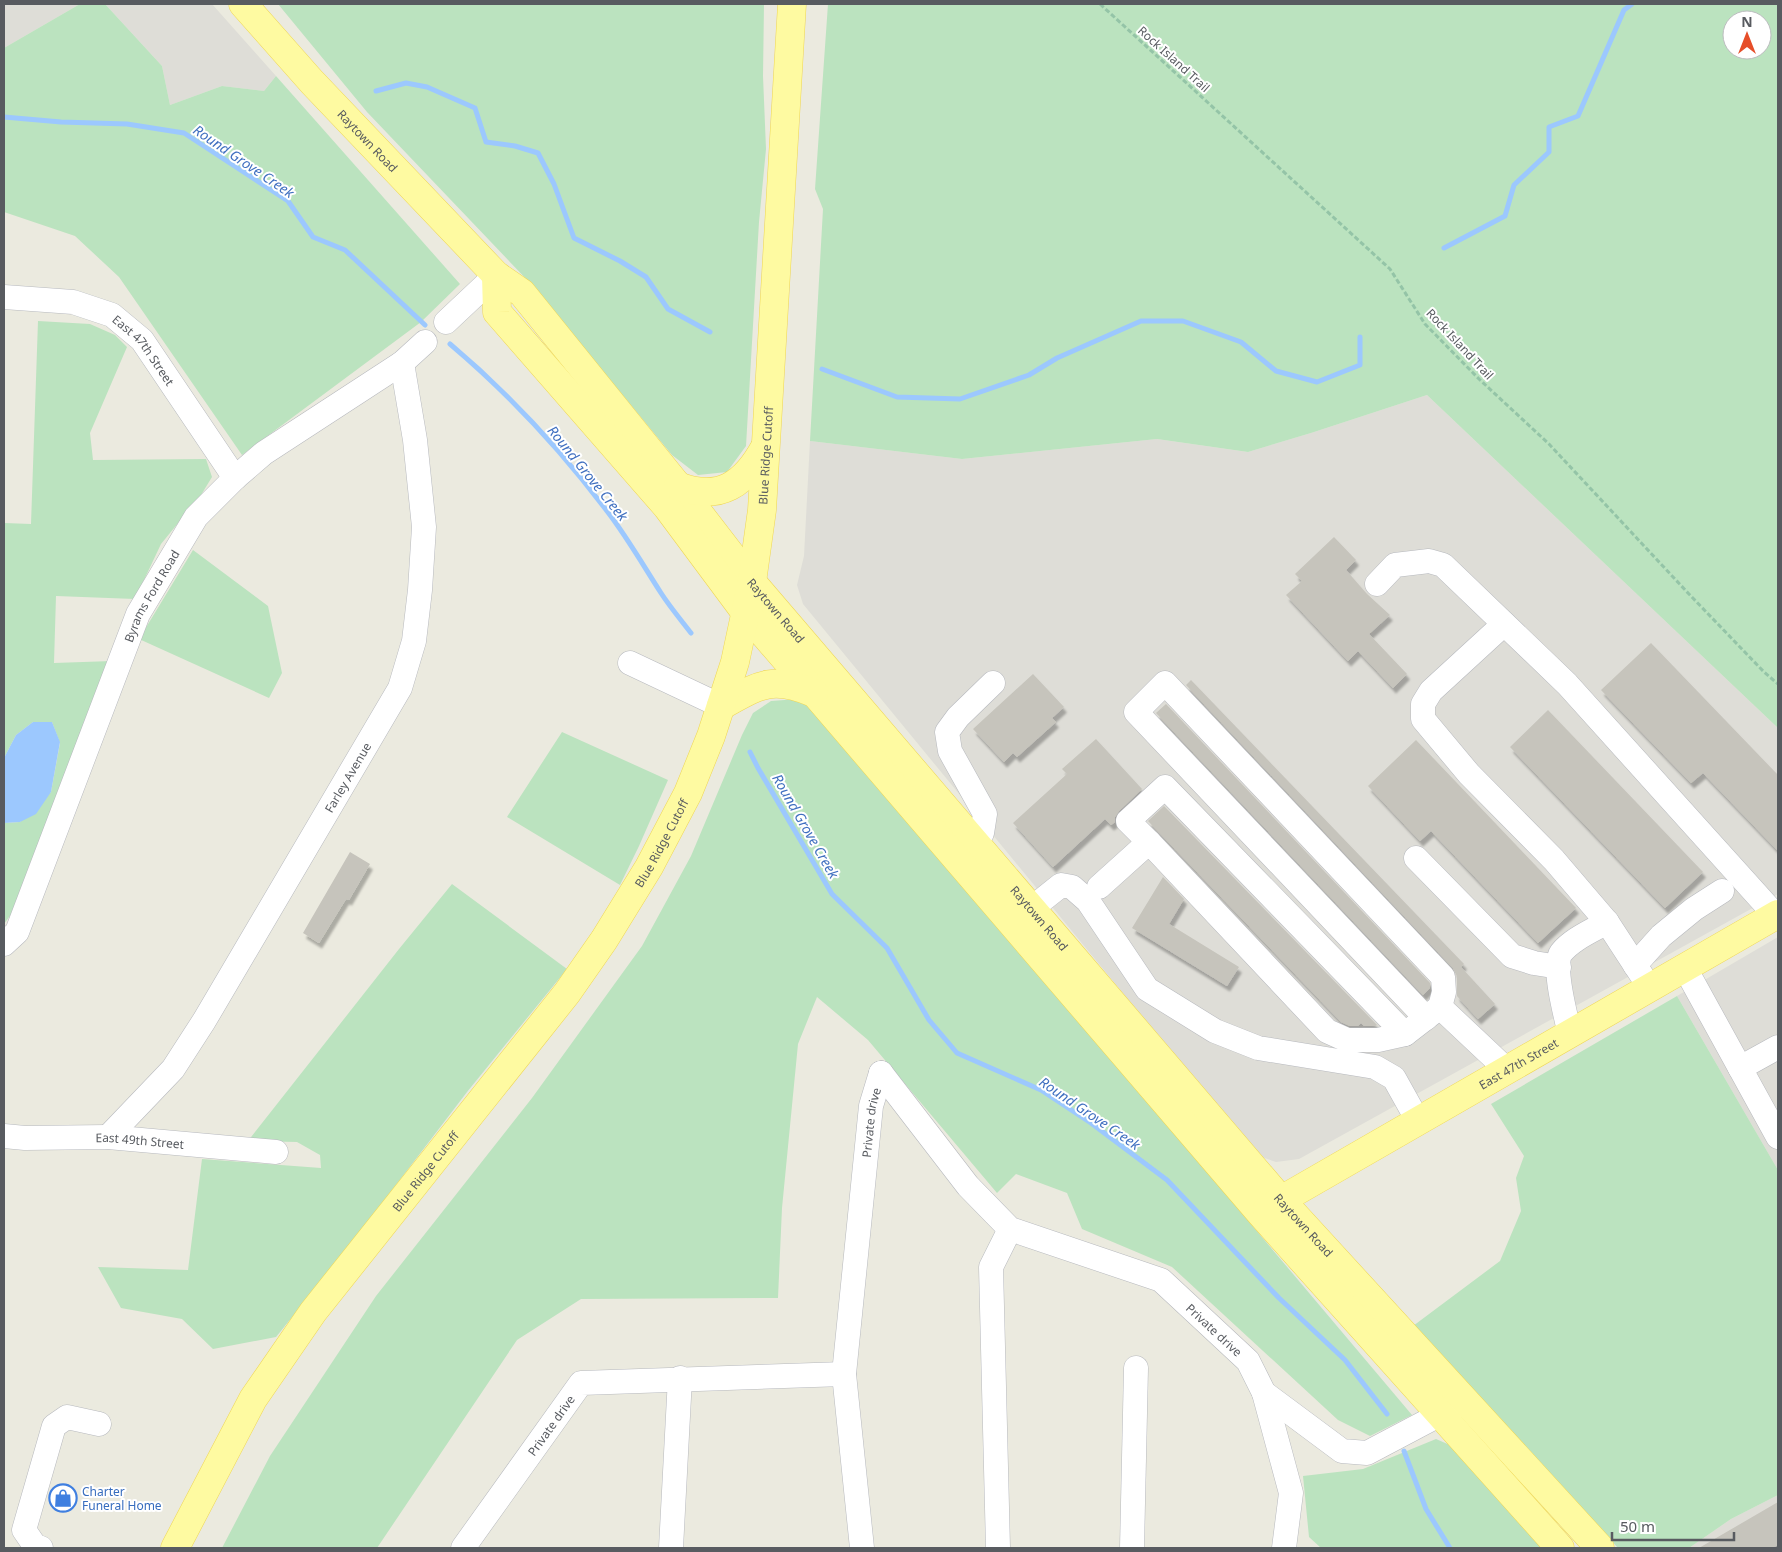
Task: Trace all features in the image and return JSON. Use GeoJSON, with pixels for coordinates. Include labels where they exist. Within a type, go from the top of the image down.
{"type":"FeatureCollection","features":[{"type":"Feature","properties":{"kind":"main road","name":"Raytown Road"},"geometry":{"type":"LineString","coordinates":[[243,4],[312,82],[496,275],[522,293],[678,486],[967,852],[1271,1207],[1440,1415],[1560,1548]]}},
{"type":"Feature","properties":{"kind":"main road","name":"Blue Ridge Cutoff"},"geometry":{"type":"LineString","coordinates":[[175,1548],[252,1400],[313,1312],[567,993],[604,940],[649,867],[688,793],[711,736],[734,662],[752,582],[762,510],[792,4]]}},
{"type":"Feature","properties":{"kind":"main road","name":"Raytown Road"},"geometry":{"type":"LineString","coordinates":[[496,275],[497,312],[667,507],[745,612],[814,693],[967,852]]}},
{"type":"Feature","properties":{"kind":"main road"},"geometry":{"type":"LineString","coordinates":[[678,486],[691,491],[707,492],[734,485],[744,478],[755,465],[765,447]]}},
{"type":"Feature","properties":{"kind":"main road"},"geometry":{"type":"LineString","coordinates":[[721,706],[750,690],[773,683],[781,682],[796,685],[814,693]]}},
{"type":"Feature","properties":{"kind":"main road","name":"East 47th Street"},"geometry":{"type":"LineString","coordinates":[[1271,1207],[1777,915]]}},
{"type":"Feature","properties":{"kind":"main road","name":"Raytown Road"},"geometry":{"type":"LineString","coordinates":[[1271,1207],[1466,1401],[1600,1548]]}},
{"type":"Feature","properties":{"kind":"street"},"geometry":{"type":"LineString","coordinates":[[446,322],[496,275]]}},
{"type":"Feature","properties":{"kind":"street","name":"East 47th Street"},"geometry":{"type":"LineString","coordinates":[[4,297],[73,302],[112,315],[142,340],[235,478]]}},
{"type":"Feature","properties":{"kind":"street","name":"Byrams Ford Road"},"geometry":{"type":"LineString","coordinates":[[4,944],[17,932],[138,614],[196,517],[235,478],[264,453],[402,363],[425,342]]}},
{"type":"Feature","properties":{"kind":"street","name":"Farley Avenue"},"geometry":{"type":"LineString","coordinates":[[108,1136],[173,1069],[204,1021],[400,688],[414,641],[420,590],[424,527],[415,440],[402,363]]}},
{"type":"Feature","properties":{"kind":"street"},"geometry":{"type":"LineString","coordinates":[[1378,584],[1396,564],[1429,561],[1443,565],[1573,691],[1777,915]]}},
{"type":"Feature","properties":{"kind":"street"},"geometry":{"type":"LineString","coordinates":[[1504,624],[1431,691],[1423,704],[1423,719],[1469,774],[1554,860],[1607,922],[1650,988]]}},
{"type":"Feature","properties":{"kind":"street"},"geometry":{"type":"LineString","coordinates":[[630,663],[721,706]]}},
{"type":"Feature","properties":{"kind":"street"},"geometry":{"type":"LineString","coordinates":[[967,852],[982,833],[986,814],[950,751],[947,732],[958,717],[993,683]]}},
{"type":"Feature","properties":{"kind":"street"},"geometry":{"type":"LineString","coordinates":[[1405,1034],[1165,787],[1128,821],[1327,1031],[1347,1040],[1378,1040],[1405,1034],[1433,1012],[1444,992],[1442,977],[1165,683],[1136,712],[1433,1012],[1506,1070]]}},
{"type":"Feature","properties":{"kind":"street"},"geometry":{"type":"LineString","coordinates":[[1099,887],[1149,842]]}},
{"type":"Feature","properties":{"kind":"street"},"geometry":{"type":"LineString","coordinates":[[1416,858],[1512,956],[1534,964],[1558,967]]}},
{"type":"Feature","properties":{"kind":"street"},"geometry":{"type":"LineString","coordinates":[[1022,916],[1061,885],[1072,887],[1088,901],[1147,989],[1215,1031],[1258,1048],[1374,1068],[1394,1078],[1418,1121]]}},
{"type":"Feature","properties":{"kind":"street"},"geometry":{"type":"LineString","coordinates":[[1635,965],[1661,936],[1694,909],[1722,891]]}},
{"type":"Feature","properties":{"kind":"street"},"geometry":{"type":"LineString","coordinates":[[1570,1034],[1562,1000],[1558,967],[1560,954],[1571,943],[1607,922]]}},
{"type":"Feature","properties":{"kind":"street"},"geometry":{"type":"LineString","coordinates":[[1685,968],[1778,1137]]}},
{"type":"Feature","properties":{"kind":"street"},"geometry":{"type":"LineString","coordinates":[[1740,1068],[1778,1047]]}},
{"type":"Feature","properties":{"kind":"street","name":"Private drive"},"geometry":{"type":"LineString","coordinates":[[862,1548],[844,1374],[870,1106],[881,1073],[968,1186],[1010,1229],[1161,1280],[1248,1361],[1264,1393],[1291,1493],[1284,1548]]}},
{"type":"Feature","properties":{"kind":"street","name":"East 49th Street"},"geometry":{"type":"LineString","coordinates":[[4,1136],[25,1138],[108,1136],[276,1152]]}},
{"type":"Feature","properties":{"kind":"street"},"geometry":{"type":"LineString","coordinates":[[998,1548],[991,1266],[1010,1229]]}},
{"type":"Feature","properties":{"kind":"street"},"geometry":{"type":"LineString","coordinates":[[1132,1548],[1136,1368]]}},
{"type":"Feature","properties":{"kind":"street","name":"Private drive"},"geometry":{"type":"LineString","coordinates":[[463,1548],[580,1383],[680,1378],[844,1374]]}},
{"type":"Feature","properties":{"kind":"street"},"geometry":{"type":"LineString","coordinates":[[671,1548],[680,1378]]}},
{"type":"Feature","properties":{"kind":"street","name":"Private drive"},"geometry":{"type":"LineString","coordinates":[[1264,1393],[1342,1452],[1367,1453],[1466,1401]]}},
{"type":"Feature","properties":{"kind":"street"},"geometry":{"type":"LineString","coordinates":[[37,1548],[24,1530],[54,1426],[67,1417],[99,1424]]}},
{"type":"Feature","properties":{"kind":"path","name":"Rock Island Trail"},"geometry":{"type":"LineString","coordinates":[[1100,4],[1390,269],[1425,324],[1479,379],[1549,444],[1764,672],[1778,684]]}},
{"type":"Feature","properties":{"kind":"shaded area"},"geometry":{"type":"Polygon","coordinates":[[[4,4],[80,4],[4,48],[4,4]]]}},
{"type":"Feature","properties":{"kind":"shaded area"},"geometry":{"type":"Polygon","coordinates":[[[105,4],[212,4],[276,76],[264,91],[222,86],[170,105],[162,66],[105,4]]]}},
{"type":"Feature","properties":{"kind":"shaded area"},"geometry":{"type":"Polygon","coordinates":[[[1427,395],[1778,728],[1778,894],[1299,1159],[1276,1162],[1256,1155],[803,604],[797,585],[804,556],[810,441],[962,459],[1157,439],[1248,452],[1427,395]]]}},
{"type":"Feature","properties":{"kind":"shaded area"},"geometry":{"type":"Polygon","coordinates":[[[1778,937],[1778,1170],[1677,996],[1778,937]]]}},
{"type":"Feature","properties":{"kind":"shaded area"},"geometry":{"type":"Polygon","coordinates":[[[1778,1495],[1778,1548],[1689,1548],[1731,1519],[1778,1495]]]}},
{"type":"Feature","properties":{"kind":"green space"},"geometry":{"type":"Polygon","coordinates":[[[80,4],[105,4],[162,66],[170,105],[222,86],[264,91],[276,76],[460,284],[421,322],[242,455],[119,277],[75,236],[4,212],[4,48],[80,4]]]}},
{"type":"Feature","properties":{"kind":"green space"},"geometry":{"type":"Polygon","coordinates":[[[278,4],[764,4],[763,76],[766,149],[759,222],[746,446],[727,472],[698,475],[672,455],[531,284],[367,112],[278,4]]]}},
{"type":"Feature","properties":{"kind":"green space"},"geometry":{"type":"Polygon","coordinates":[[[828,4],[1778,4],[1778,728],[1427,395],[1248,452],[1157,439],[962,459],[810,441],[823,209],[815,189],[828,4]]]}},
{"type":"Feature","properties":{"kind":"green space"},"geometry":{"type":"Polygon","coordinates":[[[38,321],[90,324],[115,335],[127,347],[90,433],[93,460],[206,459],[212,477],[201,495],[161,544],[135,599],[56,596],[54,663],[112,661],[20,902],[4,924],[4,823],[20,822],[51,792],[60,743],[52,722],[33,722],[16,735],[4,758],[4,523],[31,524],[38,321]]]}},
{"type":"Feature","properties":{"kind":"green space"},"geometry":{"type":"Polygon","coordinates":[[[193,550],[268,606],[282,673],[269,698],[139,639],[193,550]]]}},
{"type":"Feature","properties":{"kind":"green space"},"geometry":{"type":"Polygon","coordinates":[[[798,699],[819,712],[1412,1415],[1370,1436],[1338,1420],[1172,1267],[1082,1229],[1067,1193],[1016,1174],[997,1193],[868,1040],[817,997],[798,1044],[782,1208],[778,1298],[581,1299],[517,1340],[377,1548],[222,1548],[270,1456],[376,1296],[532,1098],[642,946],[691,856],[753,713],[771,701],[798,699]]]}},
{"type":"Feature","properties":{"kind":"green space"},"geometry":{"type":"Polygon","coordinates":[[[562,732],[668,780],[620,885],[507,817],[562,732]]]}},
{"type":"Feature","properties":{"kind":"green space"},"geometry":{"type":"Polygon","coordinates":[[[452,884],[567,969],[467,1092],[344,1253],[276,1337],[213,1349],[182,1319],[121,1308],[98,1267],[188,1270],[202,1159],[321,1168],[320,1155],[297,1142],[248,1141],[452,884]]]}},
{"type":"Feature","properties":{"kind":"green space"},"geometry":{"type":"Polygon","coordinates":[[[1677,996],[1778,1170],[1778,1495],[1731,1519],[1689,1548],[1618,1548],[1413,1326],[1500,1261],[1521,1211],[1516,1178],[1524,1156],[1491,1104],[1677,996]]]}},
{"type":"Feature","properties":{"kind":"green space"},"geometry":{"type":"Polygon","coordinates":[[[1436,1439],[1459,1449],[1544,1548],[1321,1548],[1309,1537],[1303,1476],[1363,1469],[1436,1439]]]}},
{"type":"Feature","properties":{"kind":"water"},"geometry":{"type":"Polygon","coordinates":[[[33,722],[52,722],[60,742],[51,792],[36,814],[20,822],[4,823],[4,758],[16,735],[33,722]]]}},
{"type":"Feature","properties":{"kind":"building"},"geometry":{"type":"Polygon","coordinates":[[[1334,537],[1356,560],[1346,570],[1367,594],[1390,615],[1369,634],[1407,674],[1393,688],[1358,651],[1348,661],[1286,595],[1302,581],[1295,574],[1334,537]]]}},
{"type":"Feature","properties":{"kind":"building"},"geometry":{"type":"Polygon","coordinates":[[[1651,643],[1778,775],[1778,851],[1703,773],[1691,783],[1601,690],[1651,643]]]}},
{"type":"Feature","properties":{"kind":"building"},"geometry":{"type":"Polygon","coordinates":[[[1033,674],[1064,707],[1052,718],[1056,722],[1017,757],[1013,753],[1004,762],[973,729],[1033,674]]]}},
{"type":"Feature","properties":{"kind":"building"},"geometry":{"type":"Polygon","coordinates":[[[1191,680],[1464,964],[1461,967],[1495,1004],[1478,1019],[1457,996],[1457,976],[1453,968],[1186,685],[1191,680]]]}},
{"type":"Feature","properties":{"kind":"building"},"geometry":{"type":"Polygon","coordinates":[[[1166,704],[1430,983],[1430,988],[1423,995],[1156,713],[1166,704]]]}},
{"type":"Feature","properties":{"kind":"building"},"geometry":{"type":"Polygon","coordinates":[[[1548,710],[1703,872],[1665,908],[1510,747],[1548,710]]]}},
{"type":"Feature","properties":{"kind":"building"},"geometry":{"type":"Polygon","coordinates":[[[1096,739],[1142,789],[1119,811],[1115,817],[1115,822],[1111,825],[1105,819],[1053,867],[1013,823],[1067,774],[1062,769],[1096,739]]]}},
{"type":"Feature","properties":{"kind":"building"},"geometry":{"type":"Polygon","coordinates":[[[1416,740],[1576,908],[1538,943],[1431,831],[1420,841],[1368,786],[1416,740]]]}},
{"type":"Feature","properties":{"kind":"building"},"geometry":{"type":"Polygon","coordinates":[[[1164,806],[1377,1025],[1364,1026],[1361,1023],[1358,1026],[1350,1026],[1341,1022],[1148,821],[1164,806]]]}},
{"type":"Feature","properties":{"kind":"building"},"geometry":{"type":"Polygon","coordinates":[[[350,852],[370,864],[349,900],[346,899],[319,943],[303,933],[350,852]]]}},
{"type":"Feature","properties":{"kind":"building"},"geometry":{"type":"Polygon","coordinates":[[[1163,877],[1184,899],[1169,924],[1239,967],[1227,986],[1132,928],[1163,877]]]}},
{"type":"Feature","properties":{"kind":"building"},"geometry":{"type":"Polygon","coordinates":[[[1778,1502],[1778,1545],[1772,1548],[1699,1548],[1778,1502]]]}},
{"type":"Feature","properties":{"kind":"waterway"},"geometry":{"type":"LineString","coordinates":[[1444,248],[1505,216],[1514,185],[1549,152],[1549,127],[1578,116],[1624,10],[1632,4]]}},
{"type":"Feature","properties":{"kind":"waterway"},"geometry":{"type":"LineString","coordinates":[[376,91],[406,83],[427,87],[475,108],[486,142],[515,146],[538,153],[554,184],[574,238],[620,261],[646,277],[668,309],[710,332]]}},
{"type":"Feature","properties":{"kind":"waterway","name":"Round Grove Creek"},"geometry":{"type":"LineString","coordinates":[[4,117],[61,122],[127,124],[184,133],[288,201],[313,237],[345,250],[425,325]]}},
{"type":"Feature","properties":{"kind":"waterway"},"geometry":{"type":"LineString","coordinates":[[822,369],[897,397],[960,399],[1029,375],[1057,358],[1141,321],[1183,321],[1241,342],[1276,371],[1317,382],[1360,365],[1360,337]]}},
{"type":"Feature","properties":{"kind":"waterway","name":"Round Grove Creek"},"geometry":{"type":"LineString","coordinates":[[450,344],[513,402],[571,466],[614,521],[664,598],[691,633]]}},
{"type":"Feature","properties":{"kind":"waterway","name":"Round Grove Creek"},"geometry":{"type":"LineString","coordinates":[[750,752],[832,894],[887,948],[929,1020],[957,1053],[1041,1090],[1091,1123],[1167,1180],[1279,1298],[1345,1360],[1387,1414]]}},
{"type":"Feature","properties":{"kind":"waterway","name":"Round Grove Creek"},"geometry":{"type":"LineString","coordinates":[[1404,1451],[1426,1509],[1450,1548]]}},
{"type":"Feature","properties":{"kind":"place","name":"Charter Funeral Home"},"geometry":{"type":"Point","coordinates":[63,1498]}}]}
